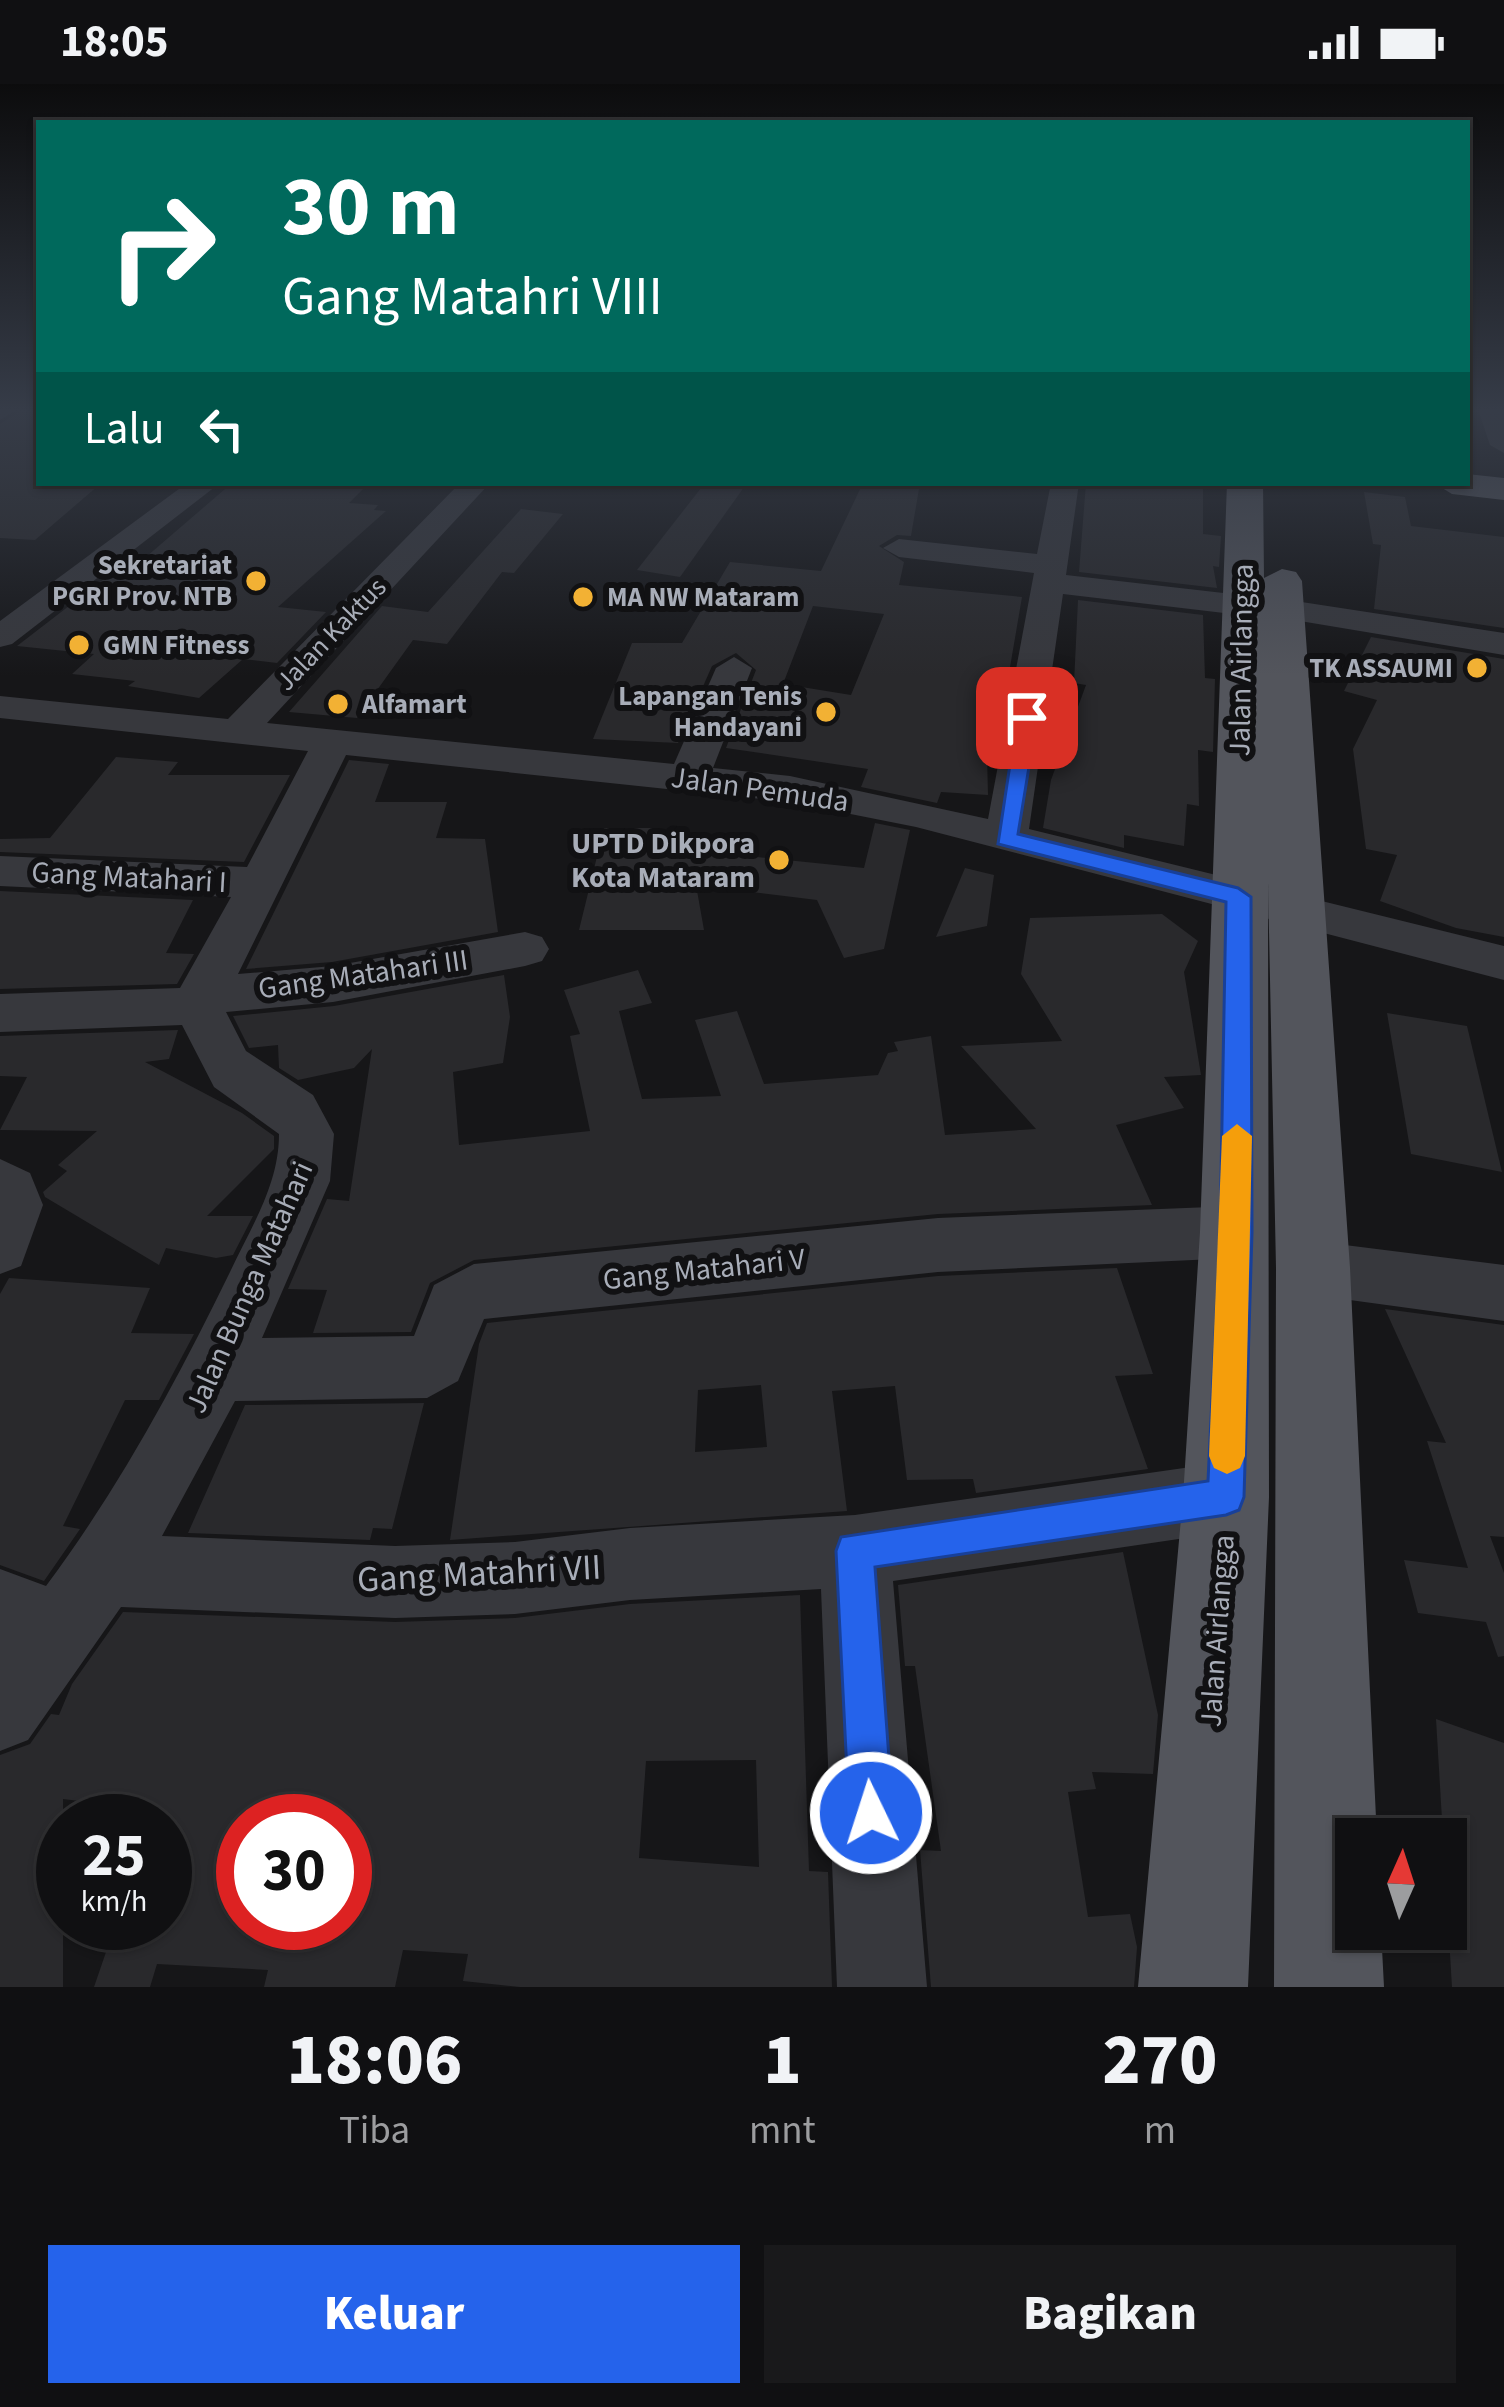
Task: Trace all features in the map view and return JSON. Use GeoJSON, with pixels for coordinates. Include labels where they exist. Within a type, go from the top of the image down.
{"type":"FeatureCollection","features":[{"type":"Feature","properties":{"kind":"main road","name":"Jalan Airlangga"},"geometry":{"type":"LineString","coordinates":[[1246,498],[1262,607],[1267,904],[1313,1268],[1329,1987]]}},
{"type":"Feature","properties":{"kind":"main road","name":"Jalan Airlangga"},"geometry":{"type":"LineString","coordinates":[[1262,607],[1280,498]]}},
{"type":"Feature","properties":{"kind":"main road","name":"Jalan Airlangga"},"geometry":{"type":"LineString","coordinates":[[1192,1987],[1226,1497],[1236,1232],[1267,904]]}},
{"type":"Feature","properties":{"kind":"street"},"geometry":{"type":"LineString","coordinates":[[0,637],[186,498]]}},
{"type":"Feature","properties":{"kind":"street","name":"Jalan Kaktus"},"geometry":{"type":"LineString","coordinates":[[236,734],[462,498]]}},
{"type":"Feature","properties":{"kind":"street"},"geometry":{"type":"LineString","coordinates":[[1006,839],[1063,498]]}},
{"type":"Feature","properties":{"kind":"street"},"geometry":{"type":"LineString","coordinates":[[899,548],[1504,644]]}},
{"type":"Feature","properties":{"kind":"street"},"geometry":{"type":"LineString","coordinates":[[688,777],[734,668]]}},
{"type":"Feature","properties":{"kind":"street","name":"Jalan Pemuda"},"geometry":{"type":"LineString","coordinates":[[0,707],[331,745],[790,789],[1504,963]]}},
{"type":"Feature","properties":{"kind":"street"},"geometry":{"type":"LineString","coordinates":[[199,1001],[331,745]]}},
{"type":"Feature","properties":{"kind":"street","name":"Gang Matahari I"},"geometry":{"type":"LineString","coordinates":[[0,871],[257,883]]}},
{"type":"Feature","properties":{"kind":"street","name":"Gang Matahari III"},"geometry":{"type":"LineString","coordinates":[[0,1013],[199,1001],[333,984],[525,950]]}},
{"type":"Feature","properties":{"kind":"street","name":"Jalan Bunga Matahari"},"geometry":{"type":"LineString","coordinates":[[0,1712],[29,1616],[103,1570],[219,1370],[302,1181],[310,1141],[295,1108],[233,1072],[199,1001]]}},
{"type":"Feature","properties":{"kind":"street"},"geometry":{"type":"LineString","coordinates":[[0,1183],[10,1190],[14,1205],[0,1247]]}},
{"type":"Feature","properties":{"kind":"street","name":"Gang Matahari V"},"geometry":{"type":"LineString","coordinates":[[219,1370],[427,1366],[438,1357],[455,1304],[474,1292],[938,1245],[1236,1232]]}},
{"type":"Feature","properties":{"kind":"street"},"geometry":{"type":"LineString","coordinates":[[1313,1268],[1504,1293]]}},
{"type":"Feature","properties":{"kind":"street","name":"Gang Matahri VII"},"geometry":{"type":"LineString","coordinates":[[103,1570],[395,1582],[515,1578],[630,1564],[855,1551],[1226,1497]]}},
{"type":"Feature","properties":{"kind":"street"},"geometry":{"type":"LineString","coordinates":[[855,1551],[882,1987]]}},
{"type":"Feature","properties":{"kind":"building"},"geometry":{"type":"Polygon","coordinates":[[[0,498],[84,498],[35,540],[0,538],[0,498]]]}},
{"type":"Feature","properties":{"kind":"building"},"geometry":{"type":"Polygon","coordinates":[[[215,498],[354,498],[349,503],[378,505],[374,510],[386,511],[278,607],[326,612],[277,663],[243,659],[199,698],[128,686],[135,681],[72,674],[94,654],[17,646],[126,562],[139,563],[215,498]]]}},
{"type":"Feature","properties":{"kind":"building"},"geometry":{"type":"Polygon","coordinates":[[[693,498],[736,498],[680,577],[637,570],[693,498]]]}},
{"type":"Feature","properties":{"kind":"building"},"geometry":{"type":"Polygon","coordinates":[[[856,498],[917,498],[911,536],[897,535],[879,546],[904,562],[899,585],[1022,597],[995,755],[987,754],[988,795],[941,792],[937,803],[861,787],[868,769],[726,748],[756,670],[736,653],[712,666],[678,743],[593,739],[632,643],[682,643],[730,562],[821,571],[856,498]],[[813,606],[783,684],[851,695],[884,614],[813,606]]]}},
{"type":"Feature","properties":{"kind":"building"},"geometry":{"type":"Polygon","coordinates":[[[1085,498],[1203,498],[1203,534],[1221,536],[1219,567],[1213,566],[1217,588],[1079,572],[1085,498]]]}},
{"type":"Feature","properties":{"kind":"building"},"geometry":{"type":"Polygon","coordinates":[[[1365,498],[1405,498],[1411,526],[1504,537],[1504,628],[1374,609],[1381,545],[1373,544],[1365,498]]]}},
{"type":"Feature","properties":{"kind":"building"},"geometry":{"type":"Polygon","coordinates":[[[521,509],[563,514],[514,573],[502,572],[447,644],[413,640],[357,718],[289,712],[382,606],[428,612],[521,509]]]}},
{"type":"Feature","properties":{"kind":"building"},"geometry":{"type":"Polygon","coordinates":[[[1078,600],[1203,615],[1205,678],[1215,679],[1213,752],[1198,750],[1199,806],[1187,804],[1184,846],[1124,835],[1124,848],[1043,828],[1051,780],[1086,685],[1074,683],[1078,600]]]}},
{"type":"Feature","properties":{"kind":"building"},"geometry":{"type":"Polygon","coordinates":[[[1371,637],[1504,659],[1504,937],[1456,928],[1380,901],[1397,855],[1366,849],[1353,749],[1377,700],[1344,691],[1371,637]]]}},
{"type":"Feature","properties":{"kind":"building"},"geometry":{"type":"Polygon","coordinates":[[[116,757],[178,762],[168,775],[290,775],[244,862],[0,852],[0,839],[50,838],[116,757]]]}},
{"type":"Feature","properties":{"kind":"building"},"geometry":{"type":"Polygon","coordinates":[[[349,760],[389,764],[375,802],[447,802],[436,838],[485,839],[498,932],[332,962],[246,969],[349,760]]]}},
{"type":"Feature","properties":{"kind":"building"},"geometry":{"type":"Polygon","coordinates":[[[875,823],[910,830],[884,949],[844,958],[817,900],[696,885],[704,930],[579,930],[604,828],[653,828],[652,839],[701,839],[700,851],[864,868],[875,823]]]}},
{"type":"Feature","properties":{"kind":"building"},"geometry":{"type":"Polygon","coordinates":[[[965,868],[994,875],[987,926],[936,937],[965,868]]]}},
{"type":"Feature","properties":{"kind":"building"},"geometry":{"type":"Polygon","coordinates":[[[0,891],[193,900],[166,953],[194,954],[177,984],[0,989],[0,891]]]}},
{"type":"Feature","properties":{"kind":"building"},"geometry":{"type":"Polygon","coordinates":[[[1162,914],[1198,941],[1184,972],[1201,1075],[1164,1077],[1184,1108],[1116,1125],[1152,1205],[938,1214],[474,1260],[430,1283],[411,1332],[313,1333],[327,1290],[288,1289],[327,1199],[349,1201],[372,1049],[354,1068],[298,1080],[279,1068],[278,1045],[249,1048],[233,1016],[334,1006],[504,975],[510,1017],[503,1063],[453,1072],[459,1145],[590,1131],[570,1036],[580,1034],[564,990],[638,970],[652,1003],[619,1011],[642,1099],[721,1096],[695,1020],[737,1011],[764,1084],[878,1075],[888,1053],[898,1051],[894,1042],[931,1036],[945,1135],[1036,1129],[961,1046],[1062,1041],[1021,974],[1030,918],[1162,914]]]}},
{"type":"Feature","properties":{"kind":"building"},"geometry":{"type":"Polygon","coordinates":[[[1387,1013],[1467,1026],[1502,1172],[1411,1154],[1387,1013]]]}},
{"type":"Feature","properties":{"kind":"building"},"geometry":{"type":"Polygon","coordinates":[[[178,1030],[169,1059],[145,1062],[242,1113],[274,1136],[274,1149],[207,1216],[253,1216],[233,1255],[216,1258],[166,1248],[159,1265],[45,1197],[43,1192],[67,1171],[58,1165],[97,1131],[0,1130],[27,1077],[0,1076],[0,1036],[178,1030]]]}},
{"type":"Feature","properties":{"kind":"building"},"geometry":{"type":"Polygon","coordinates":[[[1117,1268],[1153,1374],[1115,1376],[1148,1469],[976,1493],[973,1479],[907,1480],[895,1386],[832,1391],[847,1511],[450,1540],[479,1344],[487,1323],[938,1276],[1117,1268]],[[761,1385],[698,1390],[695,1452],[767,1447],[761,1385]]]}},
{"type":"Feature","properties":{"kind":"building"},"geometry":{"type":"Polygon","coordinates":[[[9,1278],[150,1288],[131,1333],[194,1334],[159,1400],[125,1400],[63,1526],[80,1529],[44,1581],[0,1565],[0,1294],[9,1278]]]}},
{"type":"Feature","properties":{"kind":"building"},"geometry":{"type":"Polygon","coordinates":[[[1385,1309],[1504,1325],[1504,1537],[1490,1536],[1504,1573],[1504,1656],[1498,1657],[1486,1622],[1418,1613],[1404,1560],[1468,1568],[1427,1441],[1446,1443],[1385,1309]]]}},
{"type":"Feature","properties":{"kind":"building"},"geometry":{"type":"Polygon","coordinates":[[[424,1403],[392,1529],[373,1528],[370,1540],[188,1533],[245,1405],[424,1403]]]}},
{"type":"Feature","properties":{"kind":"building"},"geometry":{"type":"Polygon","coordinates":[[[1123,1552],[1158,1715],[1153,1774],[1092,1772],[1096,1789],[1068,1792],[1088,1917],[1130,1914],[1137,1947],[1134,1987],[931,1987],[920,1850],[941,1851],[915,1666],[905,1666],[898,1585],[1123,1552]]]}},
{"type":"Feature","properties":{"kind":"building"},"geometry":{"type":"Polygon","coordinates":[[[800,1595],[809,1871],[828,1872],[832,1987],[520,1987],[463,1981],[468,1954],[403,1950],[395,1987],[264,1987],[268,1970],[157,1964],[150,1987],[94,1987],[107,1950],[192,1950],[192,1794],[36,1794],[36,1950],[63,1950],[63,1987],[0,1987],[0,1755],[30,1744],[51,1714],[59,1715],[72,1684],[123,1612],[395,1622],[515,1618],[630,1604],[800,1595]],[[756,1760],[646,1761],[639,1858],[759,1867],[756,1760]]]}},
{"type":"Feature","properties":{"kind":"building"},"geometry":{"type":"Polygon","coordinates":[[[1436,1719],[1504,1743],[1504,1987],[1452,1987],[1450,1950],[1467,1950],[1467,1818],[1442,1818],[1436,1719]]]}},
{"type":"Feature","properties":{"kind":"slow traffic"},"geometry":{"type":"LineString","coordinates":[[1227,1456],[1237,1136]]}},
{"type":"Feature","properties":{"kind":"place","name":"Sekretariat PGRI Prov. NTB"},"geometry":{"type":"Point","coordinates":[256,581]}},
{"type":"Feature","properties":{"kind":"place","name":"MA NW Mataram"},"geometry":{"type":"Point","coordinates":[583,597]}},
{"type":"Feature","properties":{"kind":"place","name":"GMN Fitness"},"geometry":{"type":"Point","coordinates":[79,645]}},
{"type":"Feature","properties":{"kind":"place","name":"TK ASSAUMI"},"geometry":{"type":"Point","coordinates":[1477,668]}},
{"type":"Feature","properties":{"kind":"place","name":"Alfamart"},"geometry":{"type":"Point","coordinates":[338,704]}},
{"type":"Feature","properties":{"kind":"place","name":"Lapangan Tenis Handayani"},"geometry":{"type":"Point","coordinates":[826,712]}},
{"type":"Feature","properties":{"kind":"place","name":"UPTD Dikpora Kota Mataram"},"geometry":{"type":"Point","coordinates":[779,860]}},
{"type":"Feature","properties":{"kind":"route"},"geometry":{"type":"LineString","coordinates":[[871,1813],[855,1551],[1226,1497],[1236,1232],[1238,897],[1006,839],[1027,718]]}}]}
